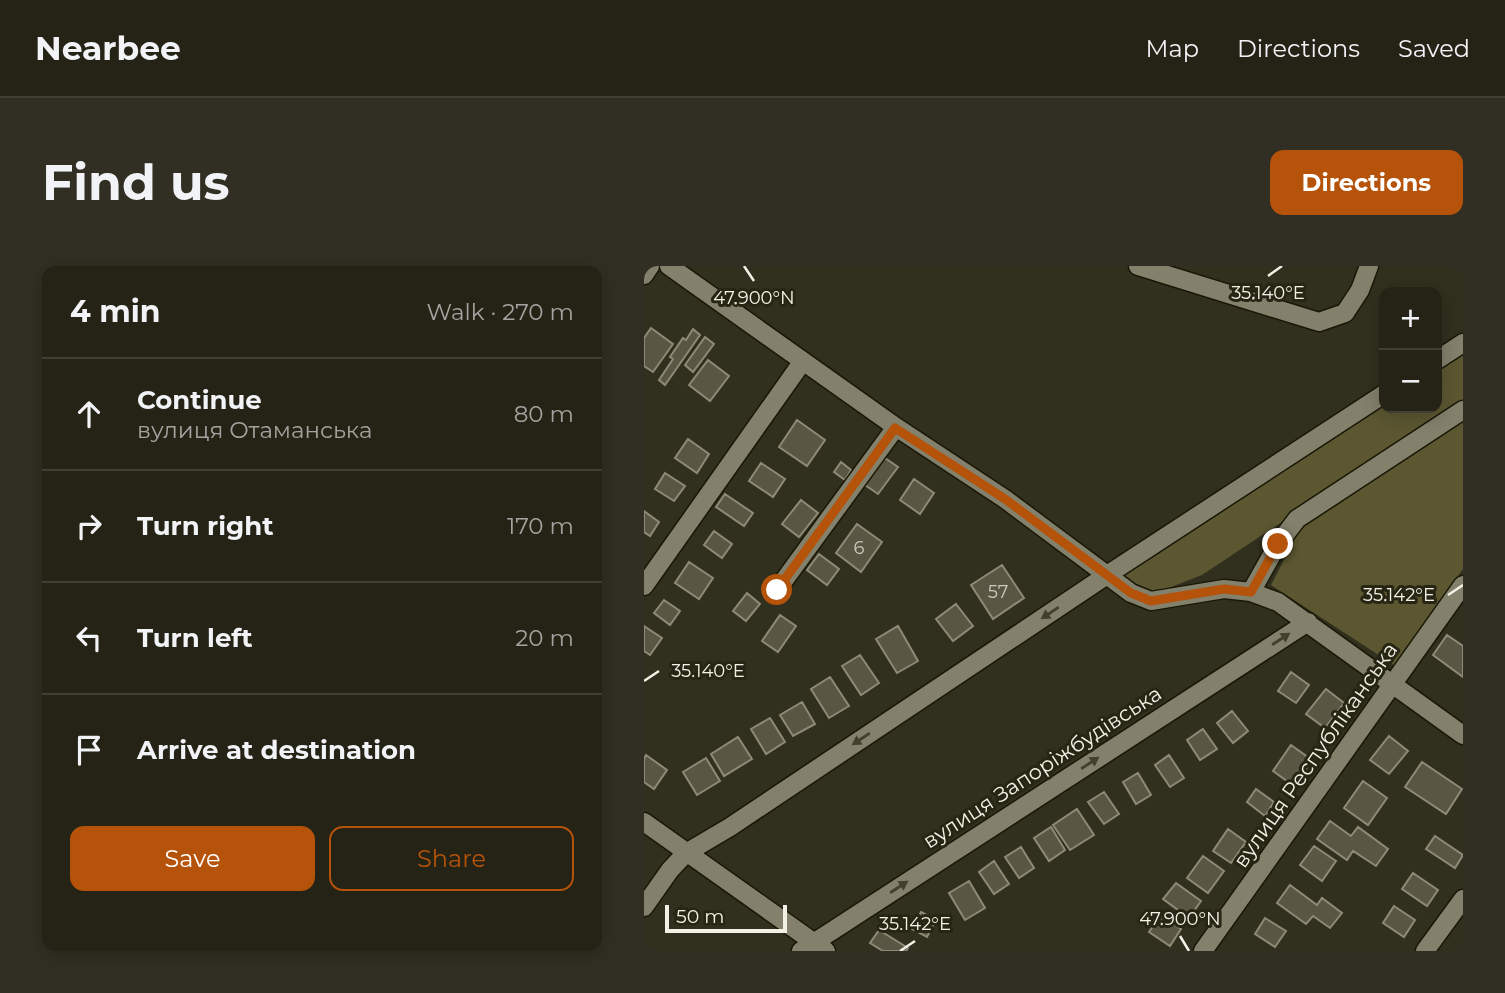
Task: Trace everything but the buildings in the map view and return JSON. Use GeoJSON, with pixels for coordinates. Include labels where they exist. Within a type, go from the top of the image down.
{"type":"FeatureCollection","features":[{"type":"Feature","properties":{"kind":"street"},"geometry":{"type":"LineString","coordinates":[[644,275],[650,266]]}},
{"type":"Feature","properties":{"kind":"street"},"geometry":{"type":"LineString","coordinates":[[669,266],[895,428],[1005,499],[1131,593],[1151,601],[1224,589],[1251,592],[1278,602],[1463,735]]}},
{"type":"Feature","properties":{"kind":"street"},"geometry":{"type":"LineString","coordinates":[[1138,266],[1320,322],[1345,313],[1360,290],[1369,266]]}},
{"type":"Feature","properties":{"kind":"street"},"geometry":{"type":"LineString","coordinates":[[1442,357],[1463,343]]}},
{"type":"Feature","properties":{"kind":"street"},"geometry":{"type":"LineString","coordinates":[[644,586],[803,361]]}},
{"type":"Feature","properties":{"kind":"street"},"geometry":{"type":"LineString","coordinates":[[644,907],[670,870],[686,853],[1379,397]]}},
{"type":"Feature","properties":{"kind":"street"},"geometry":{"type":"LineString","coordinates":[[1251,592],[1278,544],[1297,519],[1463,410]]}},
{"type":"Feature","properties":{"kind":"street"},"geometry":{"type":"LineString","coordinates":[[777,590],[895,428]]}},
{"type":"Feature","properties":{"kind":"street","name":"вулиця Республіканська"},"geometry":{"type":"LineString","coordinates":[[1203,951],[1463,584]]}},
{"type":"Feature","properties":{"kind":"street","name":"вулиця Запоріжбудівська"},"geometry":{"type":"LineString","coordinates":[[813,948],[1308,622]]}},
{"type":"Feature","properties":{"kind":"street"},"geometry":{"type":"LineString","coordinates":[[644,822],[813,948]]}},
{"type":"Feature","properties":{"kind":"street"},"geometry":{"type":"LineString","coordinates":[[1425,951],[1463,899]]}},
{"type":"Feature","properties":{"kind":"shaded area"},"geometry":{"type":"Polygon","coordinates":[[[1463,351],[1463,402],[1202,575],[1153,594],[1118,575],[1379,405],[1379,413],[1442,413],[1442,365],[1463,351]]]}},
{"type":"Feature","properties":{"kind":"shaded area"},"geometry":{"type":"Polygon","coordinates":[[[1463,422],[1463,569],[1394,665],[1271,585],[1300,529],[1463,422]]]}},
{"type":"Feature","properties":{"kind":"route"},"geometry":{"type":"LineString","coordinates":[[777,590],[895,428],[1005,499],[1131,593],[1151,601],[1224,589],[1251,592],[1278,544]]}}]}
